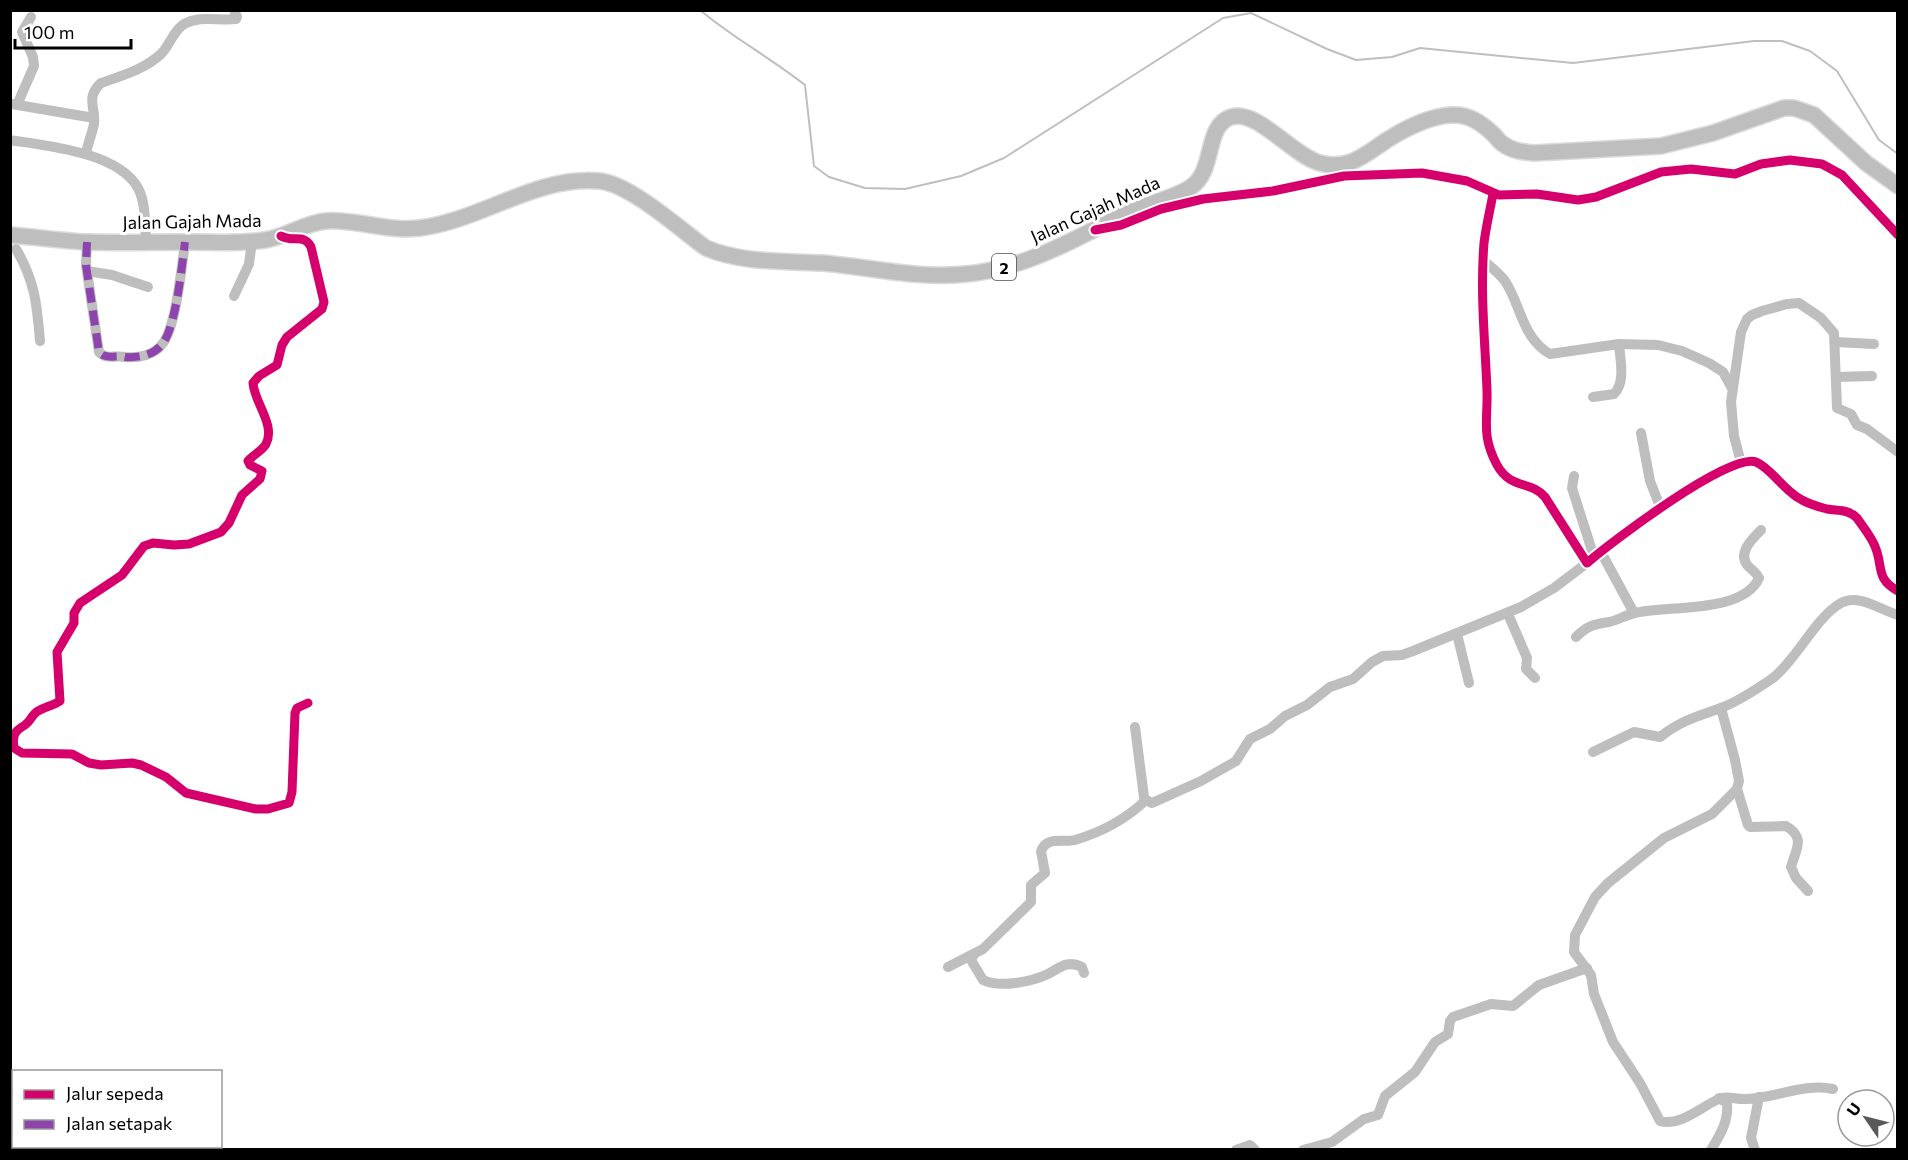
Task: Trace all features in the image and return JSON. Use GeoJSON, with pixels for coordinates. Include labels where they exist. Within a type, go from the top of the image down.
{"type":"FeatureCollection","features":[{"type":"Feature","properties":{"kind":"highway","name":"Jalan Gajah Mada"},"geometry":{"type":"LineString","coordinates":[[12,244],[252,240],[281,236],[311,224],[327,221],[398,229],[420,228],[470,216],[530,190],[569,182],[601,181],[617,186],[635,196],[706,248],[715,252],[760,259],[845,265],[879,271],[965,275],[996,269],[1045,254],[1127,212],[1192,186],[1207,167],[1217,128],[1223,121],[1236,116],[1253,119],[1300,154],[1318,163],[1338,165],[1353,162],[1406,130],[1441,116],[1454,115],[1476,120],[1502,144],[1512,149],[1520,152],[1543,153],[1661,146],[1713,133],[1784,108],[1794,108],[1814,115],[1866,163],[1898,186]]}},
{"type":"Feature","properties":{"kind":"street"},"geometry":{"type":"LineString","coordinates":[[86,153],[94,118],[91,101],[95,88],[101,83],[154,59],[165,50],[177,30],[183,25],[208,19],[236,19],[234,10]]}},
{"type":"Feature","properties":{"kind":"street"},"geometry":{"type":"LineString","coordinates":[[30,17],[22,32],[33,57],[34,66],[14,105],[94,118]]}},
{"type":"Feature","properties":{"kind":"street"},"geometry":{"type":"LineString","coordinates":[[10,140],[86,153],[128,176],[137,186],[142,199],[146,242]]}},
{"type":"Feature","properties":{"kind":"street"},"geometry":{"type":"LineString","coordinates":[[1095,230],[1121,225],[1161,209],[1203,199],[1273,190],[1354,175],[1433,174],[1467,181],[1493,194],[1537,194],[1570,200],[1586,199],[1661,172],[1692,169],[1735,174],[1771,162],[1796,160],[1822,164],[1842,176],[1898,234]]}},
{"type":"Feature","properties":{"kind":"street"},"geometry":{"type":"LineString","coordinates":[[1493,194],[1484,261],[1483,318],[1487,392],[1485,432],[1488,444],[1497,465],[1508,478],[1519,484],[1535,488],[1545,497],[1594,557],[1634,613]]}},
{"type":"Feature","properties":{"kind":"street"},"geometry":{"type":"LineString","coordinates":[[281,236],[292,241],[304,238],[308,241],[312,248],[324,302],[322,309],[287,337],[282,345],[277,365],[259,376],[253,383],[267,425],[268,435],[264,446],[248,461],[250,465],[262,471],[260,479],[242,495],[229,523],[220,532],[189,544],[153,543],[144,546],[122,575],[80,603],[74,614],[74,623],[57,652],[60,701],[35,713],[27,724],[17,729],[13,741],[14,748],[22,753],[72,754],[89,763],[101,765],[132,763],[141,765],[166,777],[186,793],[268,810],[290,803],[295,713],[297,708],[308,703]]}},
{"type":"Feature","properties":{"kind":"street"},"geometry":{"type":"LineString","coordinates":[[234,297],[249,264],[252,240]]}},
{"type":"Feature","properties":{"kind":"street"},"geometry":{"type":"LineString","coordinates":[[87,242],[87,271],[100,354],[108,357],[141,357],[159,348],[166,339],[174,310],[185,242]]}},
{"type":"Feature","properties":{"kind":"street"},"geometry":{"type":"LineString","coordinates":[[12,244],[32,280],[40,341]]}},
{"type":"Feature","properties":{"kind":"street"},"geometry":{"type":"LineString","coordinates":[[1484,261],[1506,283],[1528,332],[1544,351],[1556,354],[1619,344],[1649,344],[1682,351],[1716,367],[1723,372],[1732,388]]}},
{"type":"Feature","properties":{"kind":"street"},"geometry":{"type":"LineString","coordinates":[[87,271],[112,275],[148,287]]}},
{"type":"Feature","properties":{"kind":"street"},"geometry":{"type":"LineString","coordinates":[[1741,463],[1732,419],[1732,388],[1743,325],[1752,315],[1787,304],[1799,303],[1821,318],[1833,330],[1837,408],[1851,414],[1857,425],[1867,429],[1898,452]]}},
{"type":"Feature","properties":{"kind":"street"},"geometry":{"type":"LineString","coordinates":[[1835,342],[1874,344]]}},
{"type":"Feature","properties":{"kind":"street"},"geometry":{"type":"LineString","coordinates":[[1593,397],[1614,394],[1619,389],[1621,369],[1619,344]]}},
{"type":"Feature","properties":{"kind":"street"},"geometry":{"type":"LineString","coordinates":[[1837,377],[1872,376]]}},
{"type":"Feature","properties":{"kind":"street"},"geometry":{"type":"LineString","coordinates":[[1641,433],[1650,482],[1661,509]]}},
{"type":"Feature","properties":{"kind":"street"},"geometry":{"type":"LineString","coordinates":[[1146,800],[1152,803],[1166,798],[1231,764],[1239,757],[1250,739],[1270,729],[1285,716],[1307,705],[1330,687],[1353,679],[1372,662],[1383,656],[1402,655],[1508,614],[1554,588],[1612,541],[1684,492],[1748,461],[1757,463],[1789,492],[1802,500],[1820,507],[1852,514],[1875,546],[1880,571],[1885,581],[1898,591]]}},
{"type":"Feature","properties":{"kind":"street"},"geometry":{"type":"LineString","coordinates":[[1574,476],[1572,488],[1594,557]]}},
{"type":"Feature","properties":{"kind":"street"},"geometry":{"type":"LineString","coordinates":[[1576,637],[1590,625],[1616,620],[1634,613],[1707,605],[1729,600],[1744,593],[1759,578],[1746,563],[1744,553],[1750,541],[1761,530]]}},
{"type":"Feature","properties":{"kind":"street"},"geometry":{"type":"LineString","coordinates":[[1593,752],[1634,732],[1660,737],[1693,716],[1720,708],[1756,689],[1781,671],[1841,603],[1856,600],[1898,615]]}},
{"type":"Feature","properties":{"kind":"street"},"geometry":{"type":"LineString","coordinates":[[1508,614],[1527,658],[1526,669],[1529,675],[1535,678]]}},
{"type":"Feature","properties":{"kind":"street"},"geometry":{"type":"LineString","coordinates":[[1456,634],[1469,683]]}},
{"type":"Feature","properties":{"kind":"street"},"geometry":{"type":"LineString","coordinates":[[1720,708],[1735,760],[1739,781],[1737,789],[1712,814],[1664,838],[1623,869],[1595,897],[1575,935],[1573,947],[1577,957],[1591,975],[1599,1011],[1613,1042],[1640,1083],[1660,1121],[1667,1123],[1691,1115],[1719,1098],[1743,1100],[1786,1091],[1833,1089]]}},
{"type":"Feature","properties":{"kind":"street"},"geometry":{"type":"LineString","coordinates":[[1135,727],[1138,762],[1146,800]]}},
{"type":"Feature","properties":{"kind":"street"},"geometry":{"type":"LineString","coordinates":[[1737,789],[1750,827],[1786,826],[1797,834],[1799,841],[1791,867],[1796,878],[1809,891]]}},
{"type":"Feature","properties":{"kind":"street"},"geometry":{"type":"LineString","coordinates":[[948,967],[974,954],[1006,928],[1014,917],[1031,902],[1031,885],[1045,873],[1041,855],[1043,846],[1052,841],[1076,840],[1121,822],[1146,800]]}},
{"type":"Feature","properties":{"kind":"street"},"geometry":{"type":"LineString","coordinates":[[974,954],[971,960],[983,980],[999,985],[1046,975],[1069,963],[1082,967],[1084,973]]}},
{"type":"Feature","properties":{"kind":"street"},"geometry":{"type":"LineString","coordinates":[[1303,1149],[1332,1142],[1364,1119],[1378,1115],[1386,1096],[1415,1072],[1435,1041],[1448,1034],[1453,1017],[1491,1004],[1513,1006],[1539,985],[1587,968]]}},
{"type":"Feature","properties":{"kind":"street"},"geometry":{"type":"LineString","coordinates":[[1755,1149],[1751,1138],[1759,1097]]}},
{"type":"Feature","properties":{"kind":"street"},"geometry":{"type":"LineString","coordinates":[[1711,1149],[1726,1122],[1728,1112],[1727,1103],[1719,1098]]}},
{"type":"Feature","properties":{"kind":"street"},"geometry":{"type":"LineString","coordinates":[[1236,1149],[1250,1145],[1255,1149]]}},
{"type":"Feature","properties":{"kind":"waterway"},"geometry":{"type":"LineString","coordinates":[[700,10],[805,85],[814,166],[829,177],[865,188],[905,189],[961,176],[1004,158],[1223,18],[1251,13],[1327,49],[1356,60],[1392,57],[1420,48],[1573,63],[1754,41],[1782,41],[1810,51],[1837,71],[1879,140],[1898,154]]}},
{"type":"Feature","properties":{"kind":"marked path"},"geometry":{"type":"LineString","coordinates":[[87,242],[86,265],[99,352],[108,357],[146,355],[163,343],[172,323],[185,242]]}},
{"type":"Feature","properties":{"kind":"cycle path"},"geometry":{"type":"LineString","coordinates":[[1095,230],[1121,225],[1161,209],[1203,199],[1273,191],[1344,176],[1422,173],[1467,181],[1499,195],[1537,194],[1578,200],[1596,197],[1661,172],[1691,169],[1735,174],[1761,164],[1790,160],[1822,164],[1842,175],[1898,235]]}},
{"type":"Feature","properties":{"kind":"cycle path"},"geometry":{"type":"LineString","coordinates":[[1493,194],[1484,243],[1482,280],[1487,390],[1486,428],[1489,445],[1502,473],[1514,482],[1533,488],[1545,497],[1587,563],[1619,537],[1697,484],[1742,463],[1756,462],[1802,500],[1854,515],[1875,545],[1883,577],[1891,587],[1898,591]]}},
{"type":"Feature","properties":{"kind":"cycle path"},"geometry":{"type":"LineString","coordinates":[[281,236],[305,240],[311,247],[324,302],[322,309],[287,337],[282,345],[277,365],[259,376],[253,383],[268,429],[266,444],[248,461],[250,465],[262,471],[260,479],[242,495],[229,523],[221,532],[189,544],[153,543],[144,546],[122,575],[80,603],[74,613],[74,623],[57,652],[60,701],[36,712],[17,731],[13,739],[14,748],[22,753],[72,754],[89,763],[101,765],[132,763],[141,765],[166,777],[186,793],[256,809],[268,809],[289,803],[292,792],[295,713],[297,708],[308,703]]}}]}
